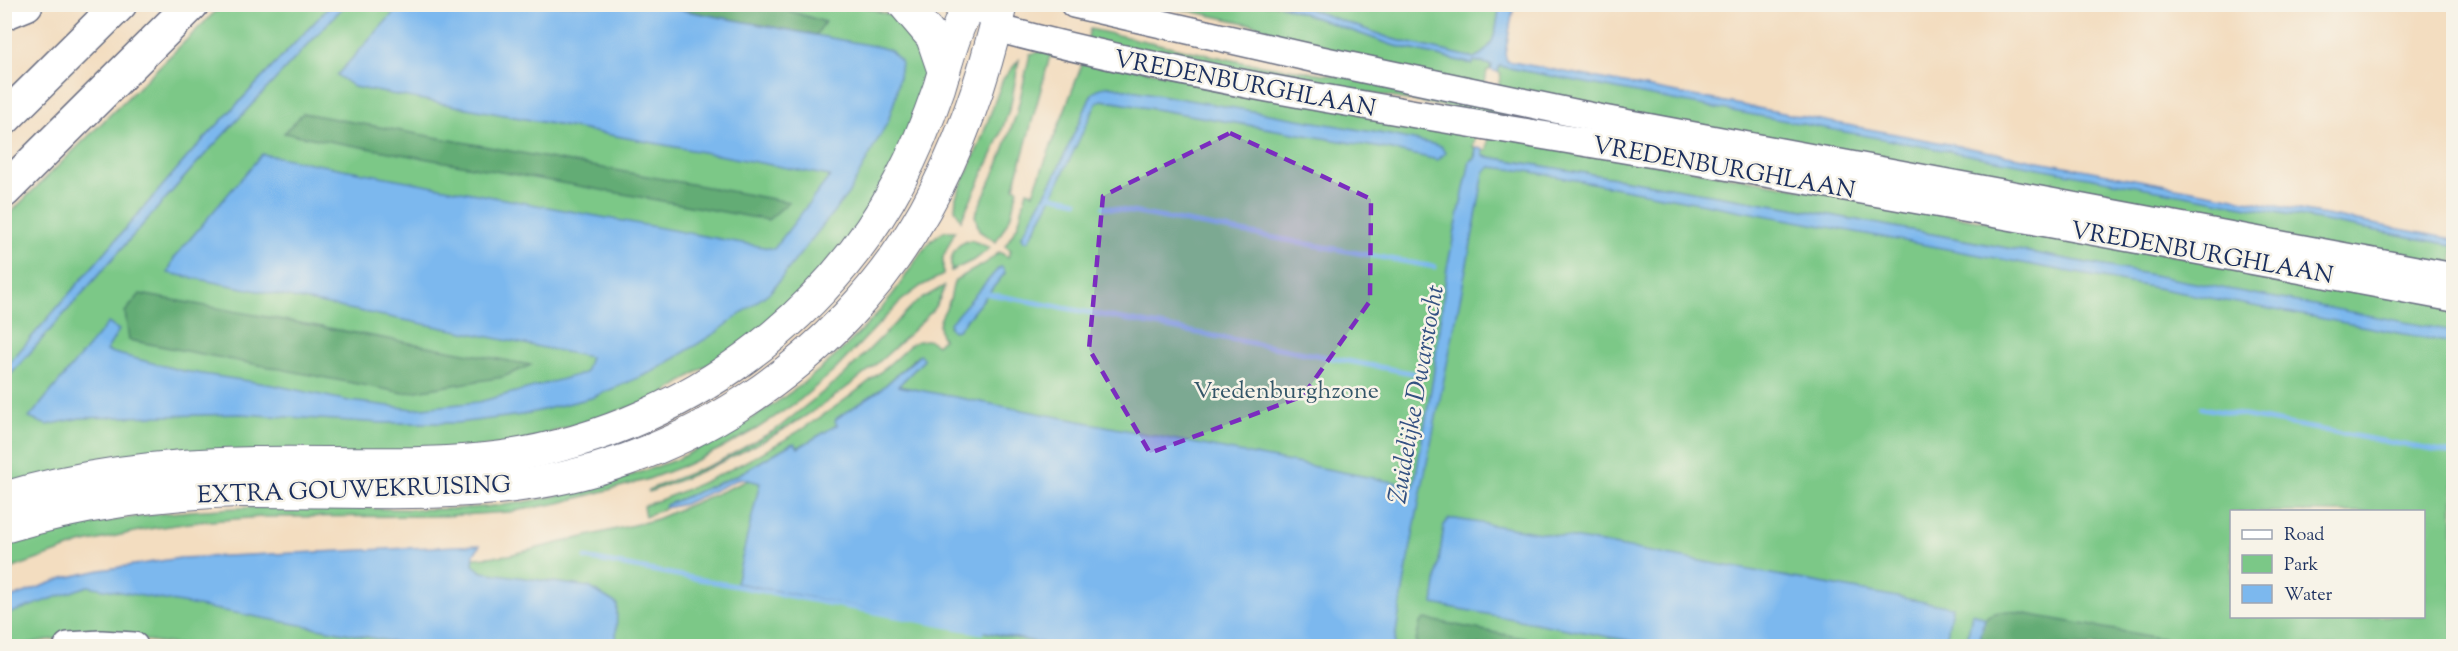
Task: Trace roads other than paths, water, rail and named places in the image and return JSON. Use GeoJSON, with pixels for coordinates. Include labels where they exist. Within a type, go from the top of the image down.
{"type":"FeatureCollection","features":[{"type":"Feature","properties":{"kind":"highway"},"geometry":{"type":"LineString","coordinates":[[4,13],[26,4]]}},
{"type":"Feature","properties":{"kind":"highway"},"geometry":{"type":"LineString","coordinates":[[4,119],[120,4]]}},
{"type":"Feature","properties":{"kind":"highway"},"geometry":{"type":"LineString","coordinates":[[4,191],[192,4]]}},
{"type":"Feature","properties":{"kind":"main road"},"geometry":{"type":"LineString","coordinates":[[904,4],[932,37],[944,72]]}},
{"type":"Feature","properties":{"kind":"main road"},"geometry":{"type":"LineString","coordinates":[[923,4],[985,13]]}},
{"type":"Feature","properties":{"kind":"main road","name":"VREDENBURGHLAAN"},"geometry":{"type":"LineString","coordinates":[[1074,4],[1316,59],[1603,119],[2454,277]]}},
{"type":"Feature","properties":{"kind":"main road","name":"EXTRA GOUWEKRUISING"},"geometry":{"type":"LineString","coordinates":[[4,498],[80,479],[178,466],[257,462],[437,463],[503,457],[568,443],[641,418],[690,394],[746,357],[796,315],[836,274],[868,231],[898,184],[927,122],[944,72],[985,13]]}},
{"type":"Feature","properties":{"kind":"main road","name":"EXTRA GOUWEKRUISING"},"geometry":{"type":"LineString","coordinates":[[4,527],[97,505],[167,495],[236,491],[432,492],[510,487],[595,470],[627,460],[688,435],[742,404],[789,370],[830,333],[882,275],[922,216],[944,173],[973,103],[985,13]]}},
{"type":"Feature","properties":{"kind":"main road","name":"VREDENBURGHLAAN"},"geometry":{"type":"LineString","coordinates":[[985,13],[1085,51],[1317,98],[1937,203],[2454,298]]}},
{"type":"Feature","properties":{"kind":"main road"},"geometry":{"type":"LineString","coordinates":[[68,646],[101,644],[134,646]]}},
{"type":"Feature","properties":{"kind":"water"},"geometry":{"type":"Polygon","coordinates":[[[331,5],[345,5],[196,164],[5,381],[5,368],[191,153],[331,5]]]}},
{"type":"Feature","properties":{"kind":"water"},"geometry":{"type":"Polygon","coordinates":[[[401,5],[654,5],[891,51],[901,62],[896,96],[888,121],[850,191],[771,291],[717,332],[654,371],[591,398],[522,415],[457,423],[382,423],[241,414],[80,418],[47,425],[29,418],[108,323],[119,330],[106,351],[183,371],[273,385],[349,401],[413,409],[479,402],[585,373],[590,357],[168,273],[174,258],[262,154],[774,249],[830,176],[354,87],[337,75],[401,5]]]}},
{"type":"Feature","properties":{"kind":"water"},"geometry":{"type":"Polygon","coordinates":[[[1280,5],[1298,5],[1392,39],[1474,58],[1482,54],[1491,43],[1500,5],[1514,5],[1505,54],[1507,61],[2453,239],[2453,245],[1499,66],[1498,72],[1491,70],[1492,65],[1474,61],[1473,64],[1392,45],[1280,5]]]}},
{"type":"Feature","properties":{"kind":"water"},"geometry":{"type":"Polygon","coordinates":[[[1108,86],[1395,136],[1441,146],[1445,153],[1438,160],[1393,150],[1102,100],[1096,104],[1049,203],[1028,241],[1024,241],[1022,236],[1055,176],[1092,94],[1108,86]]]}},
{"type":"Feature","properties":{"kind":"water"},"geometry":{"type":"Polygon","coordinates":[[[1476,148],[1483,149],[1483,156],[1787,207],[2453,331],[2453,343],[1527,171],[1491,167],[1484,172],[1414,527],[1394,646],[1056,646],[736,583],[760,483],[741,478],[684,504],[665,508],[666,505],[736,476],[791,444],[795,443],[798,448],[837,425],[835,421],[837,418],[880,390],[920,355],[923,361],[898,386],[1414,486],[1433,378],[1447,268],[1470,161],[1475,158],[1476,148]]]}},
{"type":"Feature","properties":{"kind":"water"},"geometry":{"type":"Polygon","coordinates":[[[1002,267],[1005,273],[958,330],[953,331],[950,323],[1002,267]]]}},
{"type":"Feature","properties":{"kind":"water"},"geometry":{"type":"Polygon","coordinates":[[[1449,519],[1596,542],[1952,607],[1945,646],[1658,646],[1433,604],[1444,525],[1449,519]]]}},
{"type":"Feature","properties":{"kind":"water"},"geometry":{"type":"Polygon","coordinates":[[[480,545],[474,554],[473,565],[482,572],[589,587],[617,604],[616,646],[416,646],[88,586],[5,615],[5,600],[64,578],[180,558],[480,545]]]}},
{"type":"Feature","properties":{"kind":"water"},"geometry":{"type":"Polygon","coordinates":[[[1972,613],[1985,618],[1978,646],[1966,646],[1972,613]]]}},
{"type":"Feature","properties":{"kind":"waterway"},"geometry":{"type":"LineString","coordinates":[[1049,195],[1077,201]]}},
{"type":"Feature","properties":{"kind":"waterway"},"geometry":{"type":"LineString","coordinates":[[1104,207],[1435,267]]}},
{"type":"Feature","properties":{"kind":"waterway","name":"Zuidelijke Dwarstocht"},"geometry":{"type":"LineString","coordinates":[[984,293],[1417,374]]}},
{"type":"Feature","properties":{"kind":"waterway"},"geometry":{"type":"LineString","coordinates":[[2202,408],[2454,454]]}},
{"type":"Feature","properties":{"kind":"waterway"},"geometry":{"type":"LineString","coordinates":[[586,558],[982,632]]}},
{"type":"Feature","properties":{"kind":"park label","name":"Vredenburghzone"},"geometry":{"type":"Point","coordinates":[1286,390]}}]}
